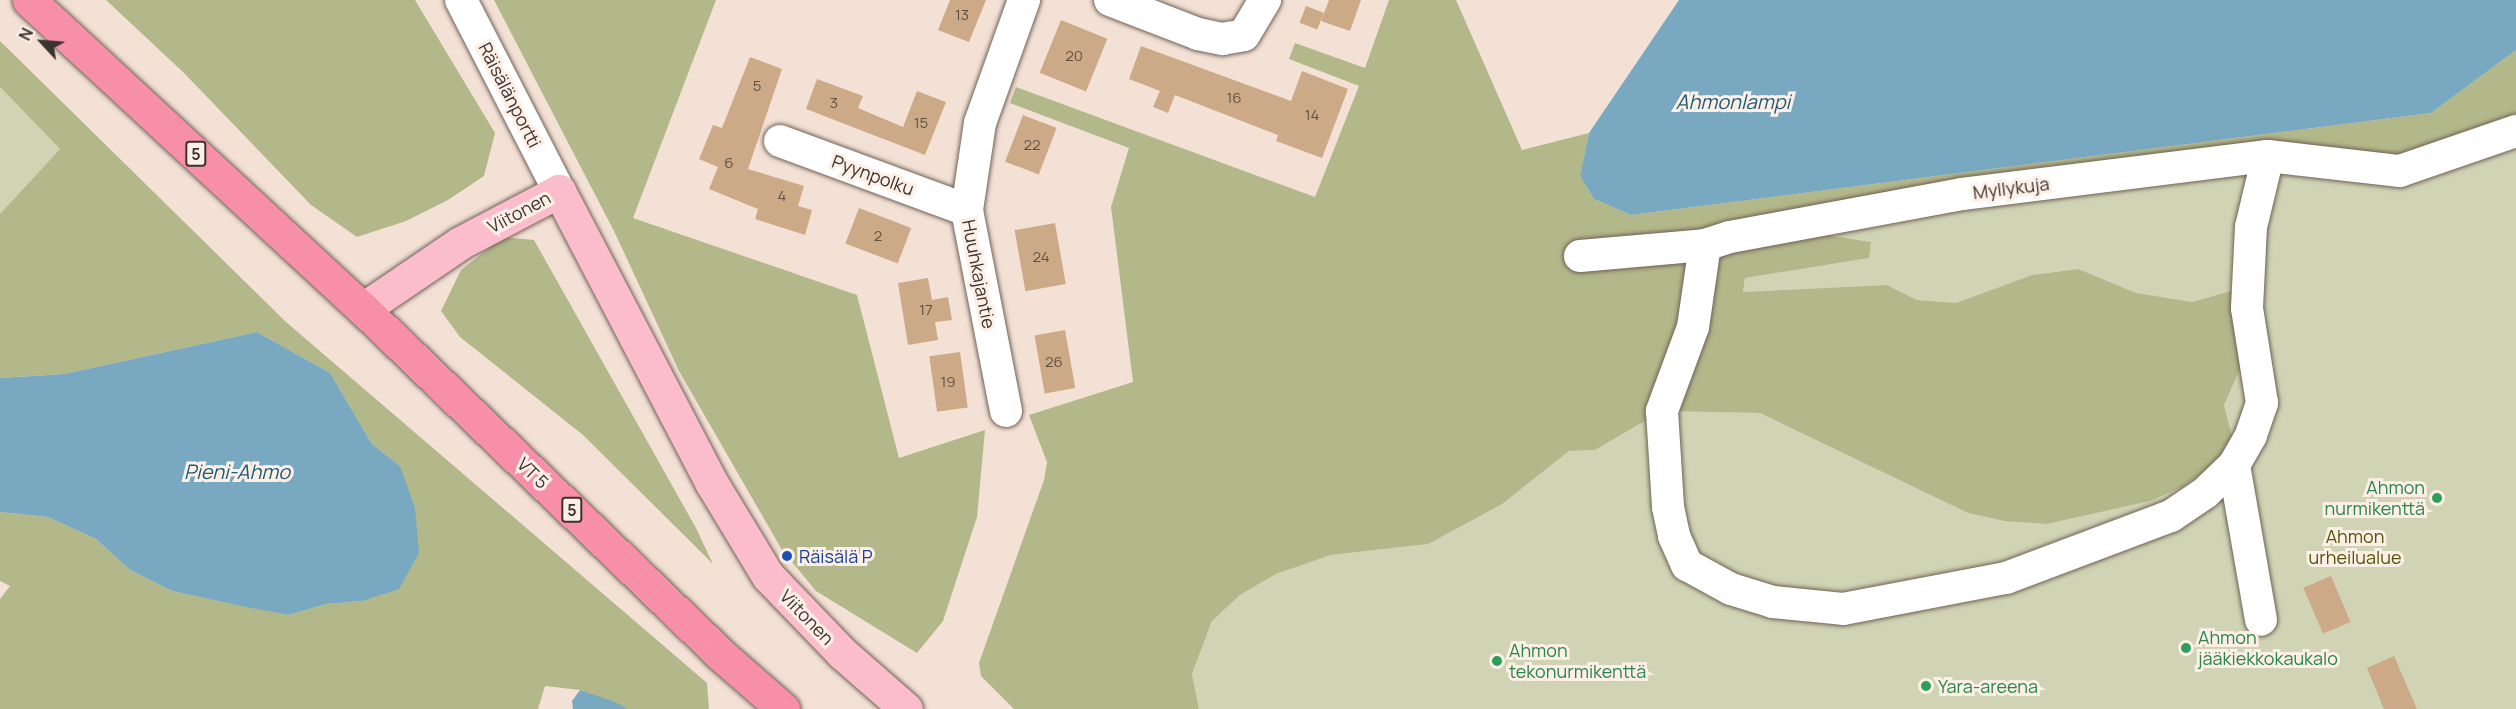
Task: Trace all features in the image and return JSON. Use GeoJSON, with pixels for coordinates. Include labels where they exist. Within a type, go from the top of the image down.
{"type":"FeatureCollection","features":[{"type":"Feature","properties":{"kind":"highway","name":"5"},"geometry":{"type":"LineString","coordinates":[[29,0],[363,309]]}},
{"type":"Feature","properties":{"kind":"highway","name":"VT 5"},"geometry":{"type":"LineString","coordinates":[[363,309],[720,654],[783,709]]}},
{"type":"Feature","properties":{"kind":"main road","name":"Viitonen"},"geometry":{"type":"LineString","coordinates":[[363,309],[460,243],[559,191],[711,482],[768,576],[833,645],[906,709]]}},
{"type":"Feature","properties":{"kind":"street","name":"Räisälänportti"},"geometry":{"type":"LineString","coordinates":[[461,0],[559,191]]}},
{"type":"Feature","properties":{"kind":"street","name":"Huuhkajantie"},"geometry":{"type":"LineString","coordinates":[[1006,411],[967,210],[980,123],[1024,0]]}},
{"type":"Feature","properties":{"kind":"street"},"geometry":{"type":"LineString","coordinates":[[1110,0],[1198,34],[1222,39],[1244,35],[1265,0]]}},
{"type":"Feature","properties":{"kind":"street","name":"Myllykuja"},"geometry":{"type":"LineString","coordinates":[[1580,255],[1705,245],[1730,237],[1962,194],[2268,156],[2400,171],[2516,131]]}},
{"type":"Feature","properties":{"kind":"street","name":"Pyynpolku"},"geometry":{"type":"LineString","coordinates":[[780,141],[967,210]]}},
{"type":"Feature","properties":{"kind":"street"},"geometry":{"type":"LineString","coordinates":[[1705,245],[1693,327],[1662,411],[1668,507],[1674,536],[1687,565],[1731,589],[1773,602],[1843,609],[2006,578],[2171,516],[2205,493],[2234,465],[2251,435],[2262,403],[2247,308],[2251,227],[2268,156]]}},
{"type":"Feature","properties":{"kind":"street"},"geometry":{"type":"LineString","coordinates":[[2234,465],[2261,620]]}},
{"type":"Feature","properties":{"kind":"green space"},"geometry":{"type":"Polygon","coordinates":[[[106,0],[415,0],[495,133],[484,176],[448,200],[406,221],[357,237],[311,205],[184,73],[106,0]]]}},
{"type":"Feature","properties":{"kind":"green space"},"geometry":{"type":"Polygon","coordinates":[[[494,0],[716,0],[633,218],[857,295],[899,458],[985,430],[977,517],[943,621],[917,653],[816,591],[782,550],[679,371],[615,233],[494,0]]]}},
{"type":"Feature","properties":{"kind":"green space"},"geometry":{"type":"Polygon","coordinates":[[[1389,0],[1456,0],[1522,150],[1589,133],[1580,176],[1594,199],[1631,215],[2431,113],[2516,50],[2516,131],[2400,171],[2268,156],[1962,194],[1827,235],[1871,242],[1869,258],[1745,278],[1743,292],[1887,285],[1917,300],[1956,303],[2032,275],[2078,269],[2136,293],[2192,302],[2248,286],[2246,356],[2224,405],[2233,440],[2219,461],[2182,487],[2150,501],[2047,524],[2004,521],[1968,513],[1760,413],[1662,411],[1595,450],[1569,451],[1502,504],[1428,544],[1331,555],[1276,574],[1240,595],[1212,621],[1192,674],[1199,709],[1014,709],[981,676],[979,663],[1044,480],[1047,462],[1029,415],[1133,382],[1111,207],[1129,148],[1010,103],[1016,87],[1315,197],[1359,86],[1289,59],[1295,43],[1365,68],[1389,0]]]}},
{"type":"Feature","properties":{"kind":"green space"},"geometry":{"type":"Polygon","coordinates":[[[0,41],[286,322],[707,683],[709,709],[628,709],[580,690],[545,686],[538,709],[0,709],[0,599],[10,586],[0,581],[0,512],[48,517],[96,539],[130,570],[172,591],[288,615],[327,604],[362,601],[400,466],[372,444],[330,373],[257,332],[64,374],[0,378],[0,214],[60,149],[0,87],[0,41]]]}},
{"type":"Feature","properties":{"kind":"green space"},"geometry":{"type":"Polygon","coordinates":[[[0,87],[60,149],[0,214],[0,87]]]}},
{"type":"Feature","properties":{"kind":"green space","name":"Ahmon urheilualue"},"geometry":{"type":"Polygon","coordinates":[[[2516,131],[2516,709],[1199,709],[1192,674],[1212,621],[1240,595],[1276,574],[1331,555],[1428,544],[1569,451],[1595,450],[1662,411],[1760,413],[1968,513],[2004,521],[2047,524],[2150,501],[2233,440],[2224,405],[2246,356],[2248,286],[2192,302],[2136,294],[2077,269],[2032,275],[1956,303],[1917,300],[1887,285],[1743,292],[1745,278],[1869,258],[1871,242],[1827,235],[1804,223],[2516,131]]]}},
{"type":"Feature","properties":{"kind":"green space"},"geometry":{"type":"Polygon","coordinates":[[[503,237],[534,240],[696,528],[713,564],[583,435],[460,337],[441,311],[461,270],[503,237]]]}},
{"type":"Feature","properties":{"kind":"water","name":"Ahmonlampi"},"geometry":{"type":"Polygon","coordinates":[[[1679,0],[2516,0],[2516,50],[2431,113],[1631,215],[1594,199],[1580,176],[1589,133],[1679,0]]]}},
{"type":"Feature","properties":{"kind":"water","name":"Pieni-Ahmo"},"geometry":{"type":"Polygon","coordinates":[[[257,332],[330,373],[372,444],[400,466],[415,508],[419,553],[399,589],[362,601],[327,604],[288,615],[251,608],[172,591],[130,570],[96,539],[48,517],[0,512],[0,378],[64,374],[257,332]]]}},
{"type":"Feature","properties":{"kind":"water"},"geometry":{"type":"Polygon","coordinates":[[[580,690],[628,709],[573,709],[572,701],[580,690]]]}},
{"type":"Feature","properties":{"kind":"building"},"geometry":{"type":"Polygon","coordinates":[[[950,0],[986,0],[969,42],[938,30],[950,0]]]}},
{"type":"Feature","properties":{"kind":"building"},"geometry":{"type":"Polygon","coordinates":[[[1329,0],[1361,0],[1350,31],[1321,21],[1329,0]]]}},
{"type":"Feature","properties":{"kind":"building"},"geometry":{"type":"Polygon","coordinates":[[[1306,6],[1324,13],[1317,30],[1300,23],[1306,6]]]}},
{"type":"Feature","properties":{"kind":"building"},"geometry":{"type":"Polygon","coordinates":[[[1061,20],[1107,39],[1086,92],[1040,73],[1061,20]]]}},
{"type":"Feature","properties":{"kind":"building"},"geometry":{"type":"Polygon","coordinates":[[[1141,46],[1291,101],[1302,71],[1348,89],[1322,158],[1276,141],[1278,135],[1175,95],[1168,113],[1153,107],[1160,91],[1129,79],[1141,46]]]}},
{"type":"Feature","properties":{"kind":"building"},"geometry":{"type":"Polygon","coordinates":[[[750,57],[782,69],[748,169],[804,186],[798,206],[812,210],[805,235],[755,219],[758,209],[709,189],[718,167],[699,159],[713,125],[722,128],[750,57]]]}},
{"type":"Feature","properties":{"kind":"building"},"geometry":{"type":"Polygon","coordinates":[[[817,79],[863,96],[858,108],[903,127],[917,91],[946,102],[925,155],[806,109],[817,79]]]}},
{"type":"Feature","properties":{"kind":"building"},"geometry":{"type":"Polygon","coordinates":[[[1023,115],[1057,128],[1039,175],[1005,162],[1023,115]]]}},
{"type":"Feature","properties":{"kind":"building"},"geometry":{"type":"Polygon","coordinates":[[[859,208],[911,228],[898,264],[845,243],[859,208]]]}},
{"type":"Feature","properties":{"kind":"building"},"geometry":{"type":"Polygon","coordinates":[[[1055,223],[1066,284],[1025,291],[1015,230],[1055,223]]]}},
{"type":"Feature","properties":{"kind":"building"},"geometry":{"type":"Polygon","coordinates":[[[928,278],[932,300],[948,297],[952,320],[935,322],[938,340],[908,345],[898,283],[928,278]]]}},
{"type":"Feature","properties":{"kind":"building"},"geometry":{"type":"Polygon","coordinates":[[[1065,330],[1075,388],[1045,393],[1034,335],[1065,330]]]}},
{"type":"Feature","properties":{"kind":"building"},"geometry":{"type":"Polygon","coordinates":[[[960,352],[968,407],[937,412],[929,356],[960,352]]]}},
{"type":"Feature","properties":{"kind":"building"},"geometry":{"type":"Polygon","coordinates":[[[2331,576],[2351,622],[2323,634],[2303,588],[2331,576]]]}},
{"type":"Feature","properties":{"kind":"building"},"geometry":{"type":"Polygon","coordinates":[[[2394,656],[2417,709],[2384,709],[2367,668],[2394,656]]]}},
{"type":"Feature","properties":{"kind":"place","name":"Ahmon nurmikenttä"},"geometry":{"type":"Point","coordinates":[2437,498]}},
{"type":"Feature","properties":{"kind":"place","name":"Räisälä P"},"geometry":{"type":"Point","coordinates":[787,556]}},
{"type":"Feature","properties":{"kind":"place","name":"Ahmon jääkiekkokaukalo"},"geometry":{"type":"Point","coordinates":[2186,648]}},
{"type":"Feature","properties":{"kind":"place","name":"Ahmon tekonurmikenttä"},"geometry":{"type":"Point","coordinates":[1497,661]}},
{"type":"Feature","properties":{"kind":"place","name":"Yara-areena"},"geometry":{"type":"Point","coordinates":[1926,686]}}]}
